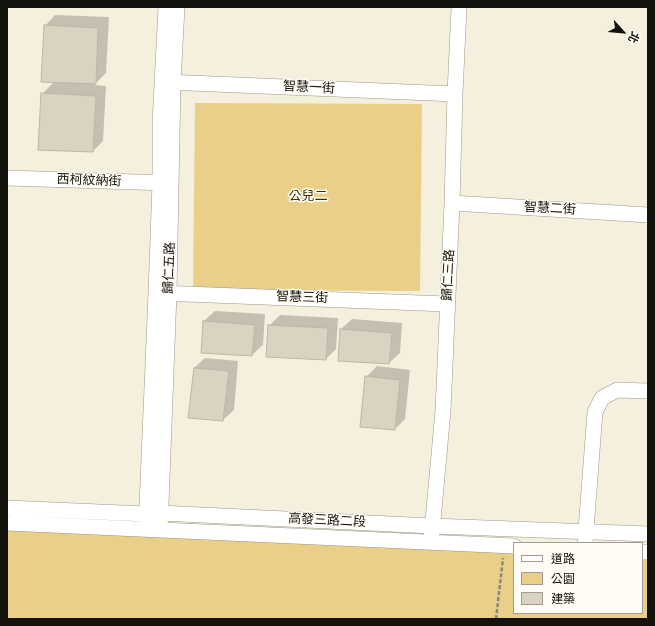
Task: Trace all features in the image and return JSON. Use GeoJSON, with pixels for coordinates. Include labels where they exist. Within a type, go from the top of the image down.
{"type":"FeatureCollection","features":[{"type":"Feature","properties":{"kind":"street","name":"歸仁五路"},"geometry":{"type":"LineString","coordinates":[[153,521],[152,408],[163,293],[166,183],[168,82],[166,7]]}},
{"type":"Feature","properties":{"kind":"street","name":"歸仁五路"},"geometry":{"type":"LineString","coordinates":[[168,82],[177,7]]}},
{"type":"Feature","properties":{"kind":"street","name":"歸仁三路"},"geometry":{"type":"LineString","coordinates":[[431,542],[443,411],[455,94],[460,7]]}},
{"type":"Feature","properties":{"kind":"street","name":"智慧一街"},"geometry":{"type":"LineString","coordinates":[[168,82],[455,94]]}},
{"type":"Feature","properties":{"kind":"street","name":"西柯紋納街"},"geometry":{"type":"LineString","coordinates":[[7,178],[166,183]]}},
{"type":"Feature","properties":{"kind":"street","name":"智慧二街"},"geometry":{"type":"LineString","coordinates":[[452,203],[648,215]]}},
{"type":"Feature","properties":{"kind":"street","name":"智慧三街"},"geometry":{"type":"LineString","coordinates":[[163,293],[447,304]]}},
{"type":"Feature","properties":{"kind":"street"},"geometry":{"type":"LineString","coordinates":[[585,537],[595,412],[602,398],[617,390],[648,391]]}},
{"type":"Feature","properties":{"kind":"street","name":"高發三路二段"},"geometry":{"type":"LineString","coordinates":[[7,508],[153,521],[431,542],[509,546]]}},
{"type":"Feature","properties":{"kind":"street","name":"高發三路二段"},"geometry":{"type":"LineString","coordinates":[[7,522],[153,521],[432,526],[585,537],[648,534]]}},
{"type":"Feature","properties":{"kind":"path"},"geometry":{"type":"LineString","coordinates":[[496,619],[509,546]]}},
{"type":"Feature","properties":{"kind":"green space","name":"公兒二"},"geometry":{"type":"Polygon","coordinates":[[[195,103],[422,104],[420,291],[193,290],[195,103]]]}},
{"type":"Feature","properties":{"kind":"green space"},"geometry":{"type":"Polygon","coordinates":[[[7,523],[513,546],[513,614],[643,614],[643,552],[648,552],[648,619],[7,619],[7,523]]]}},
{"type":"Feature","properties":{"kind":"building"},"geometry":{"type":"Polygon","coordinates":[[[44,25],[98,28],[96,84],[41,82],[44,25]]]}},
{"type":"Feature","properties":{"kind":"building"},"geometry":{"type":"Polygon","coordinates":[[[41,93],[96,96],[93,152],[38,150],[41,93]]]}},
{"type":"Feature","properties":{"kind":"building"},"geometry":{"type":"Polygon","coordinates":[[[203,321],[255,325],[252,356],[201,353],[203,321]]]}},
{"type":"Feature","properties":{"kind":"building"},"geometry":{"type":"Polygon","coordinates":[[[268,325],[328,328],[326,360],[266,357],[268,325]]]}},
{"type":"Feature","properties":{"kind":"building"},"geometry":{"type":"Polygon","coordinates":[[[340,329],[392,333],[389,364],[338,361],[340,329]]]}},
{"type":"Feature","properties":{"kind":"building"},"geometry":{"type":"Polygon","coordinates":[[[194,368],[229,371],[223,421],[188,418],[194,368]]]}},
{"type":"Feature","properties":{"kind":"building"},"geometry":{"type":"Polygon","coordinates":[[[365,376],[400,380],[395,430],[360,427],[365,376]]]}}]}
